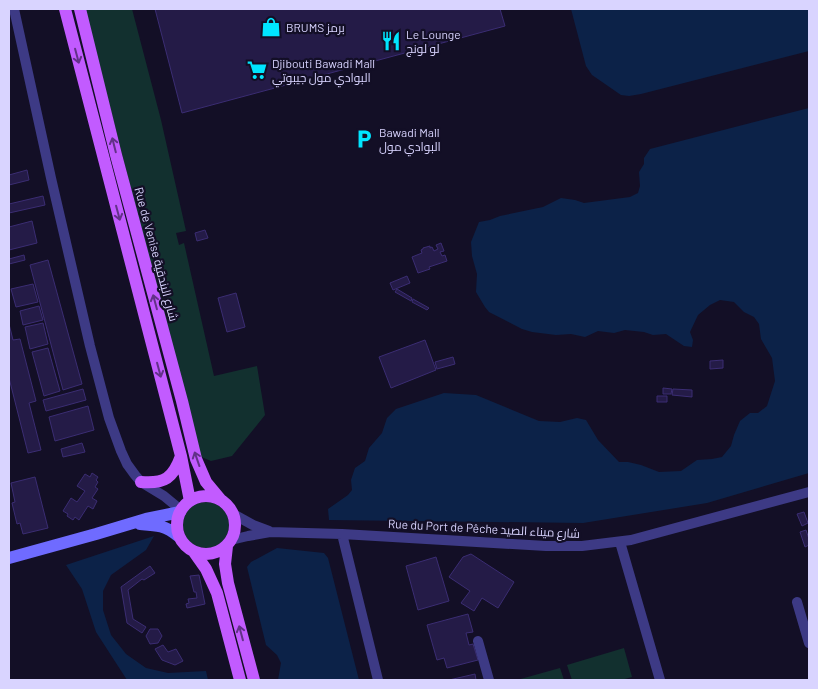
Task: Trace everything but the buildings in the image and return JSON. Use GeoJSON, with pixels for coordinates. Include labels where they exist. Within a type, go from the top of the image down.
{"type":"FeatureCollection","features":[{"type":"Feature","properties":{"kind":"main road"},"geometry":{"type":"LineString","coordinates":[[65,9],[181,456],[184,506],[177,517],[178,536]]}},
{"type":"Feature","properties":{"kind":"main road","name":"Rue de Venise شارع البندقية"},"geometry":{"type":"LineString","coordinates":[[80,9],[116,155],[196,459],[206,482],[222,500]]}},
{"type":"Feature","properties":{"kind":"main road"},"geometry":{"type":"LineString","coordinates":[[141,482],[154,483],[166,478],[176,468],[181,456]]}},
{"type":"Feature","properties":{"kind":"main road"},"geometry":{"type":"LineString","coordinates":[[9,558],[162,515],[204,496],[222,500],[233,514],[235,523],[235,532],[229,543],[225,564],[228,583],[254,680]]}},
{"type":"Feature","properties":{"kind":"main road"},"geometry":{"type":"LineString","coordinates":[[130,524],[158,525],[171,530],[185,546],[194,552],[206,555],[219,552],[229,543]]}},
{"type":"Feature","properties":{"kind":"main road"},"geometry":{"type":"LineString","coordinates":[[194,552],[206,569],[217,592],[240,680]]}},
{"type":"Feature","properties":{"kind":"street"},"geometry":{"type":"LineString","coordinates":[[14,9],[51,178],[109,418],[121,451],[141,482],[184,506]]}},
{"type":"Feature","properties":{"kind":"street","name":"Rue du Port de Pêche شارع ميناء الصيد"},"geometry":{"type":"LineString","coordinates":[[229,543],[270,532],[342,534],[546,546],[582,546],[631,540],[809,492]]}},
{"type":"Feature","properties":{"kind":"street","name":"Rue du Port de Pêche شارع ميناء الصيد"},"geometry":{"type":"LineString","coordinates":[[233,514],[270,532]]}},
{"type":"Feature","properties":{"kind":"street"},"geometry":{"type":"LineString","coordinates":[[342,534],[378,680]]}},
{"type":"Feature","properties":{"kind":"street"},"geometry":{"type":"LineString","coordinates":[[620,542],[660,680]]}},
{"type":"Feature","properties":{"kind":"street"},"geometry":{"type":"LineString","coordinates":[[797,602],[809,643]]}},
{"type":"Feature","properties":{"kind":"street"},"geometry":{"type":"LineString","coordinates":[[478,641],[489,680]]}},
{"type":"Feature","properties":{"kind":"green space"},"geometry":{"type":"Polygon","coordinates":[[[85,9],[132,9],[161,120],[186,231],[176,233],[179,245],[184,243],[214,376],[257,366],[265,415],[232,456],[211,461],[199,456],[85,9]]]}},
{"type":"Feature","properties":{"kind":"green space"},"geometry":{"type":"Polygon","coordinates":[[[206,502],[219,506],[225,512],[229,525],[225,538],[219,544],[206,548],[193,544],[187,538],[183,525],[187,512],[193,506],[206,502]]]}},
{"type":"Feature","properties":{"kind":"green space"},"geometry":{"type":"Polygon","coordinates":[[[624,648],[632,677],[621,680],[572,680],[567,665],[624,648]]]}},
{"type":"Feature","properties":{"kind":"green space"},"geometry":{"type":"Polygon","coordinates":[[[560,668],[564,680],[517,680],[560,668]]]}},
{"type":"Feature","properties":{"kind":"water"},"geometry":{"type":"Polygon","coordinates":[[[571,9],[809,9],[809,51],[641,94],[621,95],[592,75],[586,66],[571,9]]]}},
{"type":"Feature","properties":{"kind":"water"},"geometry":{"type":"Polygon","coordinates":[[[809,108],[809,473],[707,503],[583,523],[329,520],[328,509],[352,490],[351,480],[355,468],[365,461],[369,448],[382,433],[387,418],[396,409],[444,393],[476,395],[539,421],[560,422],[577,418],[586,420],[598,440],[619,462],[641,465],[659,472],[681,471],[697,460],[722,457],[731,446],[740,421],[750,413],[758,413],[767,406],[775,381],[772,358],[761,339],[759,324],[754,317],[744,312],[734,302],[720,300],[710,305],[698,315],[690,332],[693,340],[692,347],[684,346],[666,334],[653,335],[625,330],[614,333],[598,331],[585,337],[571,334],[556,335],[532,332],[489,312],[485,307],[476,292],[477,274],[472,256],[471,242],[479,222],[543,207],[561,198],[584,203],[630,197],[638,193],[640,186],[639,172],[644,164],[644,158],[650,149],[809,108]]]}},
{"type":"Feature","properties":{"kind":"water"},"geometry":{"type":"Polygon","coordinates":[[[154,536],[146,550],[111,575],[103,591],[103,610],[111,635],[126,654],[146,668],[168,673],[206,671],[208,680],[127,680],[96,632],[82,589],[66,565],[154,536]]]}},
{"type":"Feature","properties":{"kind":"water"},"geometry":{"type":"Polygon","coordinates":[[[277,548],[324,553],[328,558],[359,680],[278,680],[281,663],[277,655],[266,645],[247,567],[251,562],[277,548]]]}},
{"type":"Feature","properties":{"kind":"place","name":"BRUMS برمز"},"geometry":{"type":"Point","coordinates":[271,27]}},
{"type":"Feature","properties":{"kind":"place","name":"Le Lounge لو لونج"},"geometry":{"type":"Point","coordinates":[391,41]}},
{"type":"Feature","properties":{"kind":"place","name":"Djibouti Bawadi Mall البوادي مول جيبوتي"},"geometry":{"type":"Point","coordinates":[257,70]}},
{"type":"Feature","properties":{"kind":"place","name":"Bawadi Mall البوادي مول"},"geometry":{"type":"Point","coordinates":[364,139]}}]}
